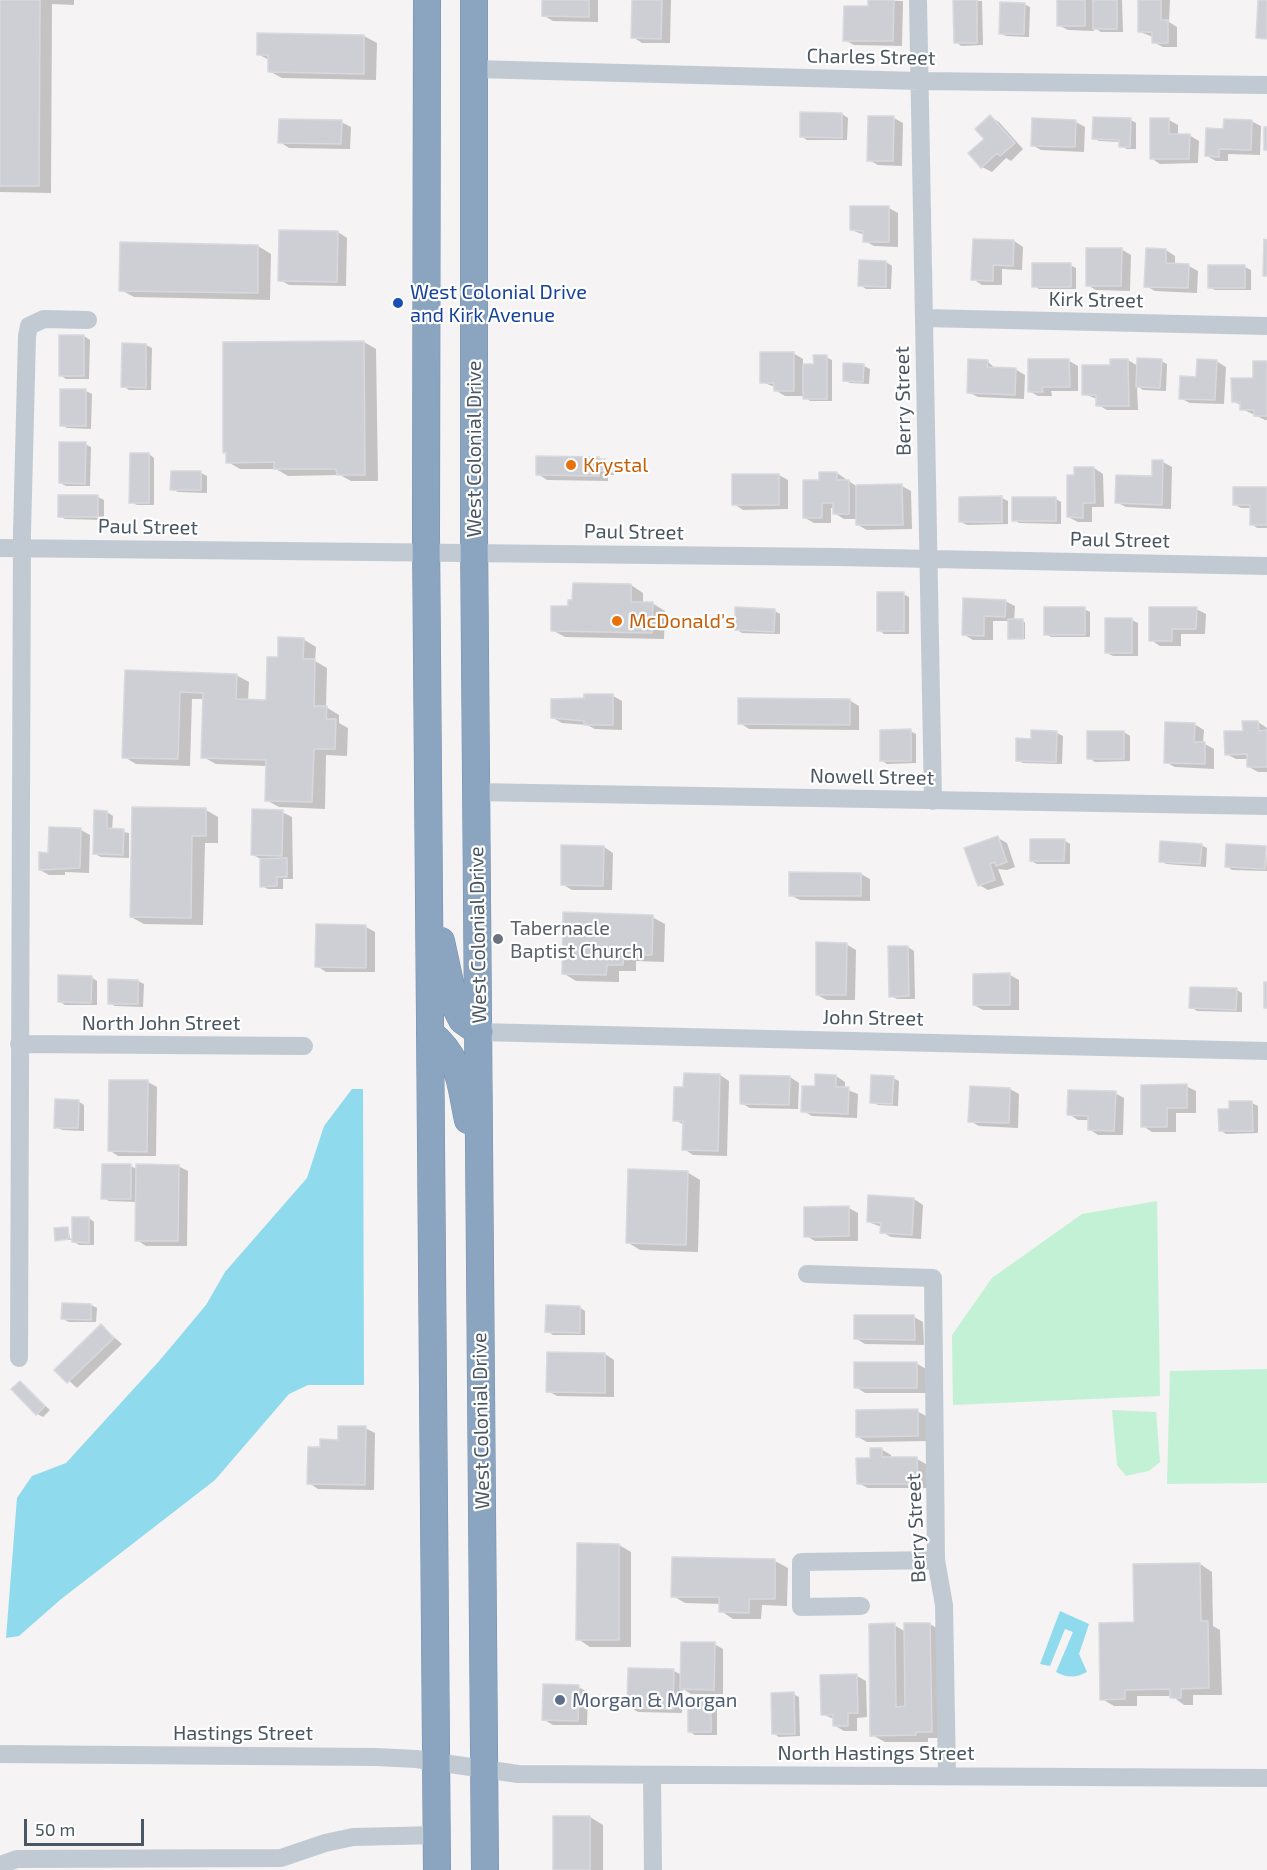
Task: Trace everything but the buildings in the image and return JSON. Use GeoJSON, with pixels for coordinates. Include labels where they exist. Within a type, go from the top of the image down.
{"type":"FeatureCollection","features":[{"type":"Feature","properties":{"kind":"highway"},"geometry":{"type":"LineString","coordinates":[[427,0],[426,552],[437,1870]]}},
{"type":"Feature","properties":{"kind":"highway","name":"West Colonial Drive"},"geometry":{"type":"LineString","coordinates":[[474,0],[476,792],[485,1870]]}},
{"type":"Feature","properties":{"kind":"highway"},"geometry":{"type":"LineString","coordinates":[[429,884],[455,1006],[462,1020],[479,1032]]}},
{"type":"Feature","properties":{"kind":"highway"},"geometry":{"type":"LineString","coordinates":[[430,1033],[447,1047],[453,1058],[479,1168]]}},
{"type":"Feature","properties":{"kind":"street","name":"Berry Street"},"geometry":{"type":"LineString","coordinates":[[918,0],[933,801]]}},
{"type":"Feature","properties":{"kind":"street","name":"Charles Street"},"geometry":{"type":"LineString","coordinates":[[474,69],[919,81],[1267,86]]}},
{"type":"Feature","properties":{"kind":"street","name":"Kirk Street"},"geometry":{"type":"LineString","coordinates":[[924,318],[1267,326]]}},
{"type":"Feature","properties":{"kind":"street"},"geometry":{"type":"LineString","coordinates":[[20,1358],[22,548],[29,326],[44,319],[88,320]]}},
{"type":"Feature","properties":{"kind":"street","name":"Paul Street"},"geometry":{"type":"LineString","coordinates":[[0,548],[927,559],[1267,566]]}},
{"type":"Feature","properties":{"kind":"street","name":"Nowell Street"},"geometry":{"type":"LineString","coordinates":[[476,792],[1267,806]]}},
{"type":"Feature","properties":{"kind":"street","name":"John Street"},"geometry":{"type":"LineString","coordinates":[[479,1032],[1267,1051]]}},
{"type":"Feature","properties":{"kind":"street","name":"North John Street"},"geometry":{"type":"LineString","coordinates":[[19,1044],[304,1046]]}},
{"type":"Feature","properties":{"kind":"street","name":"Berry Street"},"geometry":{"type":"LineString","coordinates":[[807,1274],[933,1278],[936,1560],[944,1605],[947,1775]]}},
{"type":"Feature","properties":{"kind":"street"},"geometry":{"type":"LineString","coordinates":[[861,1606],[801,1607],[801,1562],[936,1560]]}},
{"type":"Feature","properties":{"kind":"street","name":"Hastings Street"},"geometry":{"type":"LineString","coordinates":[[0,1754],[361,1757],[436,1762],[484,1770]]}},
{"type":"Feature","properties":{"kind":"street","name":"North Hastings Street"},"geometry":{"type":"LineString","coordinates":[[484,1770],[518,1774],[652,1776],[947,1775],[1267,1778]]}},
{"type":"Feature","properties":{"kind":"street"},"geometry":{"type":"LineString","coordinates":[[652,1776],[653,1870]]}},
{"type":"Feature","properties":{"kind":"street"},"geometry":{"type":"LineString","coordinates":[[0,1865],[17,1859],[281,1858],[325,1843],[353,1837],[438,1835]]}},
{"type":"Feature","properties":{"kind":"green space"},"geometry":{"type":"Polygon","coordinates":[[[1157,1201],[1160,1396],[953,1405],[952,1335],[992,1278],[1082,1214],[1157,1201]]]}},
{"type":"Feature","properties":{"kind":"green space"},"geometry":{"type":"Polygon","coordinates":[[[1267,1369],[1267,1483],[1167,1484],[1170,1371],[1267,1369]]]}},
{"type":"Feature","properties":{"kind":"green space"},"geometry":{"type":"Polygon","coordinates":[[[1112,1410],[1156,1412],[1160,1462],[1149,1471],[1126,1476],[1117,1465],[1112,1410]]]}},
{"type":"Feature","properties":{"kind":"water"},"geometry":{"type":"Polygon","coordinates":[[[352,1089],[363,1089],[364,1385],[308,1385],[289,1394],[215,1480],[60,1600],[19,1636],[6,1638],[17,1498],[32,1476],[66,1463],[160,1360],[206,1305],[225,1272],[307,1178],[324,1126],[352,1089]]]}},
{"type":"Feature","properties":{"kind":"water"},"geometry":{"type":"Polygon","coordinates":[[[1060,1611],[1089,1624],[1079,1654],[1087,1672],[1079,1675],[1068,1676],[1056,1672],[1073,1632],[1065,1629],[1050,1666],[1040,1664],[1060,1611]]]}},
{"type":"Feature","properties":{"kind":"place","name":"West Colonial Drive and Kirk Avenue"},"geometry":{"type":"Point","coordinates":[398,303]}},
{"type":"Feature","properties":{"kind":"place","name":"Krystal"},"geometry":{"type":"Point","coordinates":[571,465]}},
{"type":"Feature","properties":{"kind":"place","name":"McDonald's"},"geometry":{"type":"Point","coordinates":[617,621]}},
{"type":"Feature","properties":{"kind":"place","name":"Tabernacle Baptist Church"},"geometry":{"type":"Point","coordinates":[498,939]}},
{"type":"Feature","properties":{"kind":"place","name":"Morgan & Morgan"},"geometry":{"type":"Point","coordinates":[560,1700]}}]}
